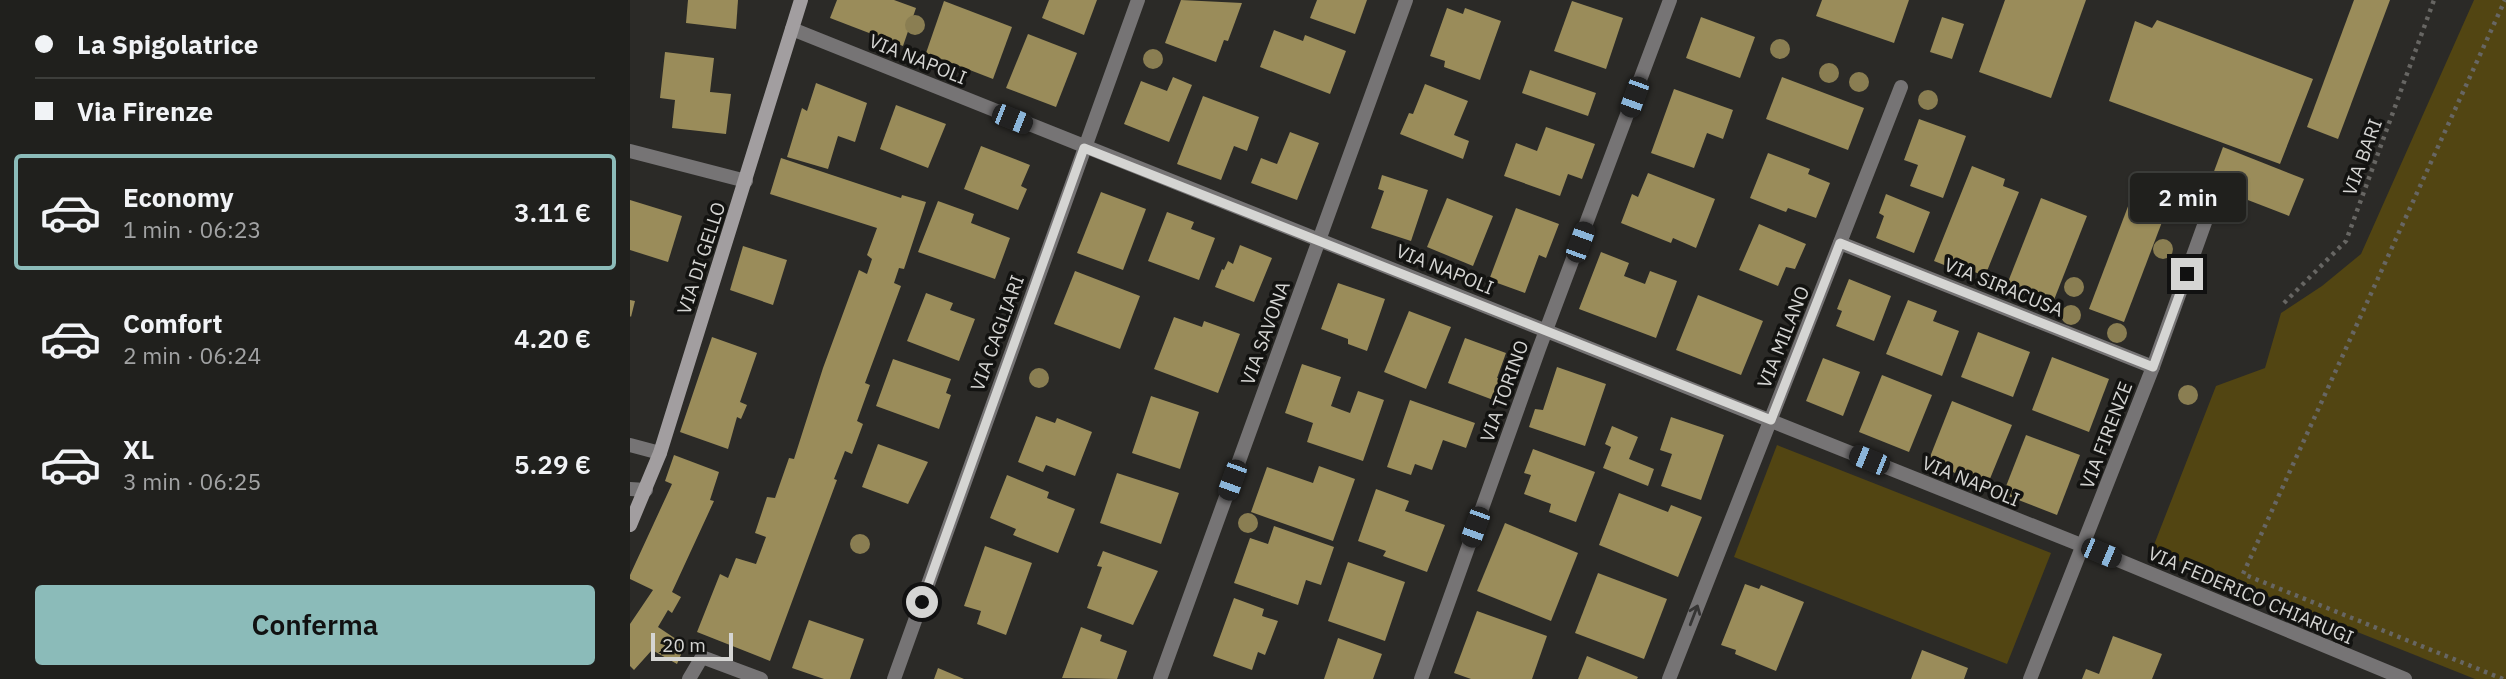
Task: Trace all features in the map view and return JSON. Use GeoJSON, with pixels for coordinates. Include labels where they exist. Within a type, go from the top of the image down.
{"type":"FeatureCollection","features":[{"type":"Feature","properties":{"kind":"street","name":"VIA DI GELLO"},"geometry":{"type":"LineString","coordinates":[[630,525],[660,453],[801,0]]}},
{"type":"Feature","properties":{"kind":"street","name":"VIA CAGLIARI"},"geometry":{"type":"LineString","coordinates":[[894,679],[1138,0]]}},
{"type":"Feature","properties":{"kind":"street","name":"VIA SAVONA"},"geometry":{"type":"LineString","coordinates":[[1160,679],[1406,0]]}},
{"type":"Feature","properties":{"kind":"street","name":"VIA TORINO"},"geometry":{"type":"LineString","coordinates":[[1421,679],[1546,331],[1670,0]]}},
{"type":"Feature","properties":{"kind":"street","name":"VIA NAPOLI"},"geometry":{"type":"LineString","coordinates":[[792,29],[2083,546]]}},
{"type":"Feature","properties":{"kind":"street","name":"VIA MILANO"},"geometry":{"type":"LineString","coordinates":[[1669,679],[1901,87]]}},
{"type":"Feature","properties":{"kind":"street"},"geometry":{"type":"LineString","coordinates":[[630,150],[746,181]]}},
{"type":"Feature","properties":{"kind":"street","name":"VIA FIRENZE"},"geometry":{"type":"LineString","coordinates":[[2030,679],[2153,367],[2213,203]]}},
{"type":"Feature","properties":{"kind":"street","name":"VIA SIRACUSA"},"geometry":{"type":"LineString","coordinates":[[1840,243],[2153,367]]}},
{"type":"Feature","properties":{"kind":"street"},"geometry":{"type":"LineString","coordinates":[[630,445],[660,453]]}},
{"type":"Feature","properties":{"kind":"street"},"geometry":{"type":"LineString","coordinates":[[630,489],[646,490]]}},
{"type":"Feature","properties":{"kind":"street","name":"VIA FEDERICO CHIARUGI"},"geometry":{"type":"LineString","coordinates":[[2083,546],[2405,679]]}},
{"type":"Feature","properties":{"kind":"street"},"geometry":{"type":"LineString","coordinates":[[689,679],[702,657],[761,679]]}},
{"type":"Feature","properties":{"kind":"path","name":"VIA BARI"},"geometry":{"type":"LineString","coordinates":[[2284,303],[2346,241],[2434,0]]}},
{"type":"Feature","properties":{"kind":"path"},"geometry":{"type":"LineString","coordinates":[[2503,679],[2243,574],[2505,0]]}},
{"type":"Feature","properties":{"kind":"shaded area"},"geometry":{"type":"Polygon","coordinates":[[[2474,0],[2506,0],[2506,679],[2475,679],[2152,550],[2216,386],[2265,368],[2281,313],[2322,286],[2361,254],[2474,0]]]}},
{"type":"Feature","properties":{"kind":"shaded area"},"geometry":{"type":"Polygon","coordinates":[[[1777,445],[2051,553],[2007,664],[1734,557],[1777,445]]]}},
{"type":"Feature","properties":{"kind":"building"},"geometry":{"type":"Polygon","coordinates":[[[688,0],[738,0],[736,29],[686,23],[688,0]]]}},
{"type":"Feature","properties":{"kind":"building"},"geometry":{"type":"Polygon","coordinates":[[[837,0],[894,0],[916,8],[903,46],[830,18],[837,0]]]}},
{"type":"Feature","properties":{"kind":"building"},"geometry":{"type":"Polygon","coordinates":[[[1049,0],[1097,0],[1084,35],[1042,18],[1049,0]]]}},
{"type":"Feature","properties":{"kind":"building"},"geometry":{"type":"Polygon","coordinates":[[[1181,0],[1242,3],[1228,41],[1224,40],[1216,62],[1165,43],[1181,0]]]}},
{"type":"Feature","properties":{"kind":"building"},"geometry":{"type":"Polygon","coordinates":[[[1317,0],[1367,0],[1355,34],[1310,18],[1317,0]]]}},
{"type":"Feature","properties":{"kind":"building"},"geometry":{"type":"Polygon","coordinates":[[[1822,0],[1909,0],[1894,43],[1816,16],[1822,0]]]}},
{"type":"Feature","properties":{"kind":"building"},"geometry":{"type":"Polygon","coordinates":[[[2005,0],[2086,0],[2051,98],[1979,72],[2005,0]]]}},
{"type":"Feature","properties":{"kind":"building"},"geometry":{"type":"Polygon","coordinates":[[[2354,0],[2390,0],[2338,139],[2307,127],[2354,0]]]}},
{"type":"Feature","properties":{"kind":"building"},"geometry":{"type":"Polygon","coordinates":[[[944,1],[1012,27],[993,79],[926,53],[944,1]]]}},
{"type":"Feature","properties":{"kind":"building"},"geometry":{"type":"Polygon","coordinates":[[[1572,1],[1623,18],[1606,69],[1554,51],[1572,1]]]}},
{"type":"Feature","properties":{"kind":"building"},"geometry":{"type":"Polygon","coordinates":[[[1447,8],[1463,14],[1465,8],[1501,21],[1480,80],[1444,67],[1445,61],[1430,56],[1447,8]]]}},
{"type":"Feature","properties":{"kind":"building"},"geometry":{"type":"Polygon","coordinates":[[[1701,17],[1755,37],[1740,78],[1686,58],[1701,17]]]}},
{"type":"Feature","properties":{"kind":"building"},"geometry":{"type":"Polygon","coordinates":[[[1942,17],[1964,24],[1952,59],[1930,52],[1942,17]]]}},
{"type":"Feature","properties":{"kind":"building"},"geometry":{"type":"Polygon","coordinates":[[[2157,20],[2313,79],[2280,164],[2109,101],[2135,21],[2152,28],[2157,20]]]}},
{"type":"Feature","properties":{"kind":"building"},"geometry":{"type":"Polygon","coordinates":[[[1274,30],[1303,41],[1305,35],[1346,51],[1330,94],[1260,67],[1274,30]]]}},
{"type":"Feature","properties":{"kind":"building"},"geometry":{"type":"Polygon","coordinates":[[[1028,34],[1077,53],[1056,107],[1006,88],[1028,34]]]}},
{"type":"Feature","properties":{"kind":"building"},"geometry":{"type":"Polygon","coordinates":[[[665,52],[714,58],[710,92],[731,94],[726,134],[672,128],[675,100],[660,98],[665,52]]]}},
{"type":"Feature","properties":{"kind":"building"},"geometry":{"type":"Polygon","coordinates":[[[1530,70],[1596,93],[1588,116],[1522,93],[1530,70]]]}},
{"type":"Feature","properties":{"kind":"building"},"geometry":{"type":"Polygon","coordinates":[[[1173,77],[1192,85],[1169,142],[1124,124],[1141,81],[1167,91],[1173,77]]]}},
{"type":"Feature","properties":{"kind":"building"},"geometry":{"type":"Polygon","coordinates":[[[1782,77],[1864,108],[1848,150],[1766,119],[1782,77]]]}},
{"type":"Feature","properties":{"kind":"building"},"geometry":{"type":"Polygon","coordinates":[[[816,83],[867,103],[855,142],[838,136],[828,169],[787,157],[802,108],[807,111],[816,83]]]}},
{"type":"Feature","properties":{"kind":"building"},"geometry":{"type":"Polygon","coordinates":[[[1425,84],[1468,101],[1454,135],[1469,141],[1463,159],[1400,134],[1409,113],[1413,114],[1425,84]]]}},
{"type":"Feature","properties":{"kind":"building"},"geometry":{"type":"Polygon","coordinates":[[[1674,89],[1733,110],[1723,139],[1707,133],[1694,168],[1651,153],[1674,89]]]}},
{"type":"Feature","properties":{"kind":"building"},"geometry":{"type":"Polygon","coordinates":[[[1203,96],[1259,117],[1247,151],[1234,146],[1221,180],[1177,164],[1203,96]]]}},
{"type":"Feature","properties":{"kind":"building"},"geometry":{"type":"Polygon","coordinates":[[[896,105],[946,124],[928,168],[880,149],[896,105]]]}},
{"type":"Feature","properties":{"kind":"building"},"geometry":{"type":"Polygon","coordinates":[[[1919,119],[1966,136],[1943,198],[1910,186],[1918,165],[1904,160],[1919,119]]]}},
{"type":"Feature","properties":{"kind":"building"},"geometry":{"type":"Polygon","coordinates":[[[1546,127],[1595,144],[1582,179],[1568,174],[1560,196],[1504,176],[1516,143],[1537,151],[1546,127]]]}},
{"type":"Feature","properties":{"kind":"building"},"geometry":{"type":"Polygon","coordinates":[[[1290,132],[1319,143],[1297,200],[1251,183],[1261,158],[1277,164],[1290,132]]]}},
{"type":"Feature","properties":{"kind":"building"},"geometry":{"type":"Polygon","coordinates":[[[981,146],[1030,165],[1021,186],[1027,189],[1018,210],[964,189],[981,146]]]}},
{"type":"Feature","properties":{"kind":"building"},"geometry":{"type":"Polygon","coordinates":[[[2223,147],[2304,179],[2289,216],[2209,185],[2223,147]]]}},
{"type":"Feature","properties":{"kind":"building"},"geometry":{"type":"Polygon","coordinates":[[[1768,153],[1810,169],[1808,174],[1830,183],[1816,218],[1788,208],[1786,212],[1750,198],[1768,153]]]}},
{"type":"Feature","properties":{"kind":"building"},"geometry":{"type":"Polygon","coordinates":[[[781,158],[901,198],[902,195],[926,202],[904,269],[899,268],[894,283],[901,286],[865,383],[870,385],[857,421],[863,424],[852,454],[845,451],[834,479],[837,480],[770,661],[697,632],[720,574],[728,578],[736,558],[756,564],[766,537],[755,533],[767,497],[775,498],[789,458],[794,459],[823,368],[859,270],[867,274],[872,259],[867,255],[877,228],[770,194],[781,158]]]}},
{"type":"Feature","properties":{"kind":"building"},"geometry":{"type":"Polygon","coordinates":[[[1972,166],[2005,179],[2003,186],[2019,192],[1985,276],[1969,270],[1967,274],[1934,261],[1972,166]]]}},
{"type":"Feature","properties":{"kind":"building"},"geometry":{"type":"Polygon","coordinates":[[[1648,173],[1715,199],[1696,248],[1673,238],[1671,243],[1621,223],[1632,194],[1638,197],[1648,173]]]}},
{"type":"Feature","properties":{"kind":"building"},"geometry":{"type":"Polygon","coordinates":[[[1382,175],[1428,190],[1411,241],[1371,228],[1384,191],[1378,189],[1382,175]]]}},
{"type":"Feature","properties":{"kind":"building"},"geometry":{"type":"Polygon","coordinates":[[[2135,188],[2170,201],[2124,322],[2089,309],[2135,188]]]}},
{"type":"Feature","properties":{"kind":"building"},"geometry":{"type":"Polygon","coordinates":[[[1101,192],[1146,209],[1123,270],[1077,253],[1101,192]]]}},
{"type":"Feature","properties":{"kind":"building"},"geometry":{"type":"Polygon","coordinates":[[[1886,194],[1930,212],[1914,253],[1876,238],[1884,216],[1879,213],[1886,194]]]}},
{"type":"Feature","properties":{"kind":"building"},"geometry":{"type":"Polygon","coordinates":[[[1447,198],[1493,216],[1473,266],[1427,247],[1447,198]]]}},
{"type":"Feature","properties":{"kind":"building"},"geometry":{"type":"Polygon","coordinates":[[[2041,198],[2087,216],[2052,305],[2006,287],[2041,198]]]}},
{"type":"Feature","properties":{"kind":"building"},"geometry":{"type":"Polygon","coordinates":[[[630,200],[682,216],[668,262],[630,250],[630,200]]]}},
{"type":"Feature","properties":{"kind":"building"},"geometry":{"type":"Polygon","coordinates":[[[938,201],[974,214],[971,223],[1010,238],[995,279],[918,252],[938,201]]]}},
{"type":"Feature","properties":{"kind":"building"},"geometry":{"type":"Polygon","coordinates":[[[1516,208],[1559,224],[1546,258],[1539,255],[1525,293],[1489,280],[1516,208]]]}},
{"type":"Feature","properties":{"kind":"building"},"geometry":{"type":"Polygon","coordinates":[[[1167,212],[1194,222],[1191,229],[1215,238],[1199,280],[1148,261],[1167,212]]]}},
{"type":"Feature","properties":{"kind":"building"},"geometry":{"type":"Polygon","coordinates":[[[1759,224],[1806,244],[1795,269],[1786,267],[1778,286],[1739,270],[1759,224]]]}},
{"type":"Feature","properties":{"kind":"building"},"geometry":{"type":"Polygon","coordinates":[[[1240,245],[1272,258],[1254,302],[1215,287],[1228,261],[1233,264],[1240,245]]]}},
{"type":"Feature","properties":{"kind":"building"},"geometry":{"type":"Polygon","coordinates":[[[743,246],[787,260],[773,305],[730,290],[743,246]]]}},
{"type":"Feature","properties":{"kind":"building"},"geometry":{"type":"Polygon","coordinates":[[[1601,252],[1629,263],[1624,276],[1645,284],[1650,271],[1677,281],[1656,338],[1579,309],[1601,252]]]}},
{"type":"Feature","properties":{"kind":"building"},"geometry":{"type":"Polygon","coordinates":[[[1075,271],[1140,296],[1120,349],[1054,324],[1075,271]]]}},
{"type":"Feature","properties":{"kind":"building"},"geometry":{"type":"Polygon","coordinates":[[[1849,279],[1891,296],[1874,341],[1836,326],[1842,311],[1837,309],[1849,279]]]}},
{"type":"Feature","properties":{"kind":"building"},"geometry":{"type":"Polygon","coordinates":[[[1338,283],[1385,299],[1367,351],[1348,344],[1348,339],[1321,329],[1338,283]]]}},
{"type":"Feature","properties":{"kind":"building"},"geometry":{"type":"Polygon","coordinates":[[[926,293],[953,303],[950,310],[975,319],[959,361],[907,341],[926,293]]]}},
{"type":"Feature","properties":{"kind":"building"},"geometry":{"type":"Polygon","coordinates":[[[1698,295],[1763,321],[1741,375],[1676,350],[1698,295]]]}},
{"type":"Feature","properties":{"kind":"building"},"geometry":{"type":"Polygon","coordinates":[[[630,300],[635,301],[631,317],[630,316],[630,300]]]}},
{"type":"Feature","properties":{"kind":"building"},"geometry":{"type":"Polygon","coordinates":[[[1908,300],[1937,311],[1933,321],[1959,331],[1942,376],[1886,354],[1908,300]]]}},
{"type":"Feature","properties":{"kind":"building"},"geometry":{"type":"Polygon","coordinates":[[[1409,311],[1451,327],[1426,389],[1384,372],[1409,311]]]}},
{"type":"Feature","properties":{"kind":"building"},"geometry":{"type":"Polygon","coordinates":[[[1174,317],[1202,327],[1204,321],[1240,334],[1218,393],[1154,369],[1174,317]]]}},
{"type":"Feature","properties":{"kind":"building"},"geometry":{"type":"Polygon","coordinates":[[[1978,332],[2030,352],[2013,397],[1961,377],[1978,332]]]}},
{"type":"Feature","properties":{"kind":"building"},"geometry":{"type":"Polygon","coordinates":[[[712,337],[757,353],[740,402],[747,405],[741,419],[737,417],[728,449],[680,432],[712,337]]]}},
{"type":"Feature","properties":{"kind":"building"},"geometry":{"type":"Polygon","coordinates":[[[1465,338],[1506,353],[1497,378],[1504,380],[1496,401],[1448,383],[1465,338]]]}},
{"type":"Feature","properties":{"kind":"building"},"geometry":{"type":"Polygon","coordinates":[[[2052,357],[2109,379],[2089,432],[2032,410],[2052,357]]]}},
{"type":"Feature","properties":{"kind":"building"},"geometry":{"type":"Polygon","coordinates":[[[1823,358],[1860,372],[1843,416],[1806,401],[1823,358]]]}},
{"type":"Feature","properties":{"kind":"building"},"geometry":{"type":"Polygon","coordinates":[[[893,359],[951,379],[946,393],[951,395],[939,429],[876,406],[893,359]]]}},
{"type":"Feature","properties":{"kind":"building"},"geometry":{"type":"Polygon","coordinates":[[[1302,364],[1341,377],[1331,406],[1350,413],[1358,391],[1384,400],[1363,461],[1307,442],[1313,423],[1285,413],[1302,364]]]}},
{"type":"Feature","properties":{"kind":"building"},"geometry":{"type":"Polygon","coordinates":[[[1557,367],[1606,384],[1585,446],[1529,427],[1535,409],[1543,410],[1557,367]]]}},
{"type":"Feature","properties":{"kind":"building"},"geometry":{"type":"Polygon","coordinates":[[[1882,375],[1932,395],[1909,452],[1859,432],[1882,375]]]}},
{"type":"Feature","properties":{"kind":"building"},"geometry":{"type":"Polygon","coordinates":[[[1151,396],[1199,412],[1180,469],[1132,453],[1151,396]]]}},
{"type":"Feature","properties":{"kind":"building"},"geometry":{"type":"Polygon","coordinates":[[[1410,400],[1475,423],[1466,448],[1443,440],[1432,470],[1415,464],[1411,475],[1387,467],[1410,400]]]}},
{"type":"Feature","properties":{"kind":"building"},"geometry":{"type":"Polygon","coordinates":[[[1952,401],[2012,425],[1987,486],[1928,462],[1952,401]]]}},
{"type":"Feature","properties":{"kind":"building"},"geometry":{"type":"Polygon","coordinates":[[[1036,416],[1055,423],[1057,418],[1092,432],[1075,476],[1046,465],[1043,472],[1018,462],[1036,416]]]}},
{"type":"Feature","properties":{"kind":"building"},"geometry":{"type":"Polygon","coordinates":[[[1671,417],[1724,435],[1701,500],[1661,486],[1672,454],[1660,450],[1671,417]]]}},
{"type":"Feature","properties":{"kind":"building"},"geometry":{"type":"Polygon","coordinates":[[[1612,426],[1638,437],[1629,459],[1654,469],[1648,486],[1603,468],[1611,447],[1605,444],[1612,426]]]}},
{"type":"Feature","properties":{"kind":"building"},"geometry":{"type":"Polygon","coordinates":[[[2026,435],[2080,455],[2057,515],[2003,494],[2026,435]]]}},
{"type":"Feature","properties":{"kind":"building"},"geometry":{"type":"Polygon","coordinates":[[[878,444],[928,462],[908,504],[862,487],[878,444]]]}},
{"type":"Feature","properties":{"kind":"building"},"geometry":{"type":"Polygon","coordinates":[[[1533,449],[1595,472],[1576,522],[1549,512],[1551,504],[1524,494],[1531,475],[1524,473],[1533,449]]]}},
{"type":"Feature","properties":{"kind":"building"},"geometry":{"type":"Polygon","coordinates":[[[674,455],[719,472],[710,500],[714,501],[672,592],[681,597],[672,613],[668,610],[658,627],[685,645],[677,664],[652,650],[634,670],[630,666],[630,624],[653,590],[630,579],[630,575],[672,484],[665,481],[674,455]]]}},
{"type":"Feature","properties":{"kind":"building"},"geometry":{"type":"Polygon","coordinates":[[[1319,466],[1355,479],[1333,541],[1251,512],[1267,467],[1313,483],[1319,466]]]}},
{"type":"Feature","properties":{"kind":"building"},"geometry":{"type":"Polygon","coordinates":[[[1117,473],[1179,493],[1161,544],[1100,523],[1117,473]]]}},
{"type":"Feature","properties":{"kind":"building"},"geometry":{"type":"Polygon","coordinates":[[[1007,475],[1049,492],[1047,498],[1075,509],[1058,553],[1013,535],[1016,529],[990,518],[1007,475]]]}},
{"type":"Feature","properties":{"kind":"building"},"geometry":{"type":"Polygon","coordinates":[[[1376,489],[1409,501],[1405,511],[1445,525],[1427,572],[1383,556],[1386,551],[1358,541],[1376,489]]]}},
{"type":"Feature","properties":{"kind":"building"},"geometry":{"type":"Polygon","coordinates":[[[1619,493],[1668,512],[1671,505],[1702,517],[1678,577],[1599,545],[1619,493]]]}},
{"type":"Feature","properties":{"kind":"building"},"geometry":{"type":"Polygon","coordinates":[[[1505,523],[1578,553],[1551,621],[1477,591],[1505,523]]]}},
{"type":"Feature","properties":{"kind":"building"},"geometry":{"type":"Polygon","coordinates":[[[1274,526],[1334,547],[1321,585],[1306,580],[1298,605],[1234,583],[1250,538],[1268,544],[1274,526]]]}},
{"type":"Feature","properties":{"kind":"building"},"geometry":{"type":"Polygon","coordinates":[[[985,546],[1032,563],[1006,635],[977,624],[981,611],[964,606],[985,546]]]}},
{"type":"Feature","properties":{"kind":"building"},"geometry":{"type":"Polygon","coordinates":[[[1103,551],[1158,571],[1133,625],[1087,608],[1102,567],[1097,566],[1103,551]]]}},
{"type":"Feature","properties":{"kind":"building"},"geometry":{"type":"Polygon","coordinates":[[[1348,562],[1405,582],[1385,641],[1328,621],[1348,562]]]}},
{"type":"Feature","properties":{"kind":"building"},"geometry":{"type":"Polygon","coordinates":[[[1598,573],[1667,599],[1644,659],[1575,633],[1598,573]]]}},
{"type":"Feature","properties":{"kind":"building"},"geometry":{"type":"Polygon","coordinates":[[[1745,584],[1759,589],[1761,585],[1804,602],[1776,671],[1735,654],[1736,650],[1721,645],[1745,584]]]}},
{"type":"Feature","properties":{"kind":"building"},"geometry":{"type":"Polygon","coordinates":[[[1234,598],[1264,609],[1262,616],[1278,621],[1265,655],[1258,652],[1252,670],[1213,656],[1234,598]]]}},
{"type":"Feature","properties":{"kind":"building"},"geometry":{"type":"Polygon","coordinates":[[[1477,611],[1547,636],[1532,679],[1471,679],[1454,673],[1477,611]]]}},
{"type":"Feature","properties":{"kind":"building"},"geometry":{"type":"Polygon","coordinates":[[[809,620],[864,639],[850,679],[824,679],[792,668],[809,620]]]}},
{"type":"Feature","properties":{"kind":"building"},"geometry":{"type":"Polygon","coordinates":[[[1081,627],[1102,635],[1100,641],[1127,651],[1117,679],[1062,678],[1081,627]]]}},
{"type":"Feature","properties":{"kind":"building"},"geometry":{"type":"Polygon","coordinates":[[[2113,636],[2162,654],[2152,679],[2082,679],[2086,669],[2099,674],[2113,636]]]}},
{"type":"Feature","properties":{"kind":"building"},"geometry":{"type":"Polygon","coordinates":[[[1338,638],[1382,654],[1373,679],[1324,679],[1338,638]]]}},
{"type":"Feature","properties":{"kind":"building"},"geometry":{"type":"Polygon","coordinates":[[[1922,650],[1968,668],[1964,679],[1911,679],[1922,650]]]}},
{"type":"Feature","properties":{"kind":"building"},"geometry":{"type":"Polygon","coordinates":[[[1587,656],[1638,677],[1578,679],[1587,656]]]}},
{"type":"Feature","properties":{"kind":"building"},"geometry":{"type":"Polygon","coordinates":[[[938,668],[964,679],[934,679],[938,668]]]}},
{"type":"Feature","properties":{"kind":"route"},"geometry":{"type":"LineString","coordinates":[[922,602],[1084,148],[1771,420],[1840,243],[2153,367],[2187,274]]}}]}
